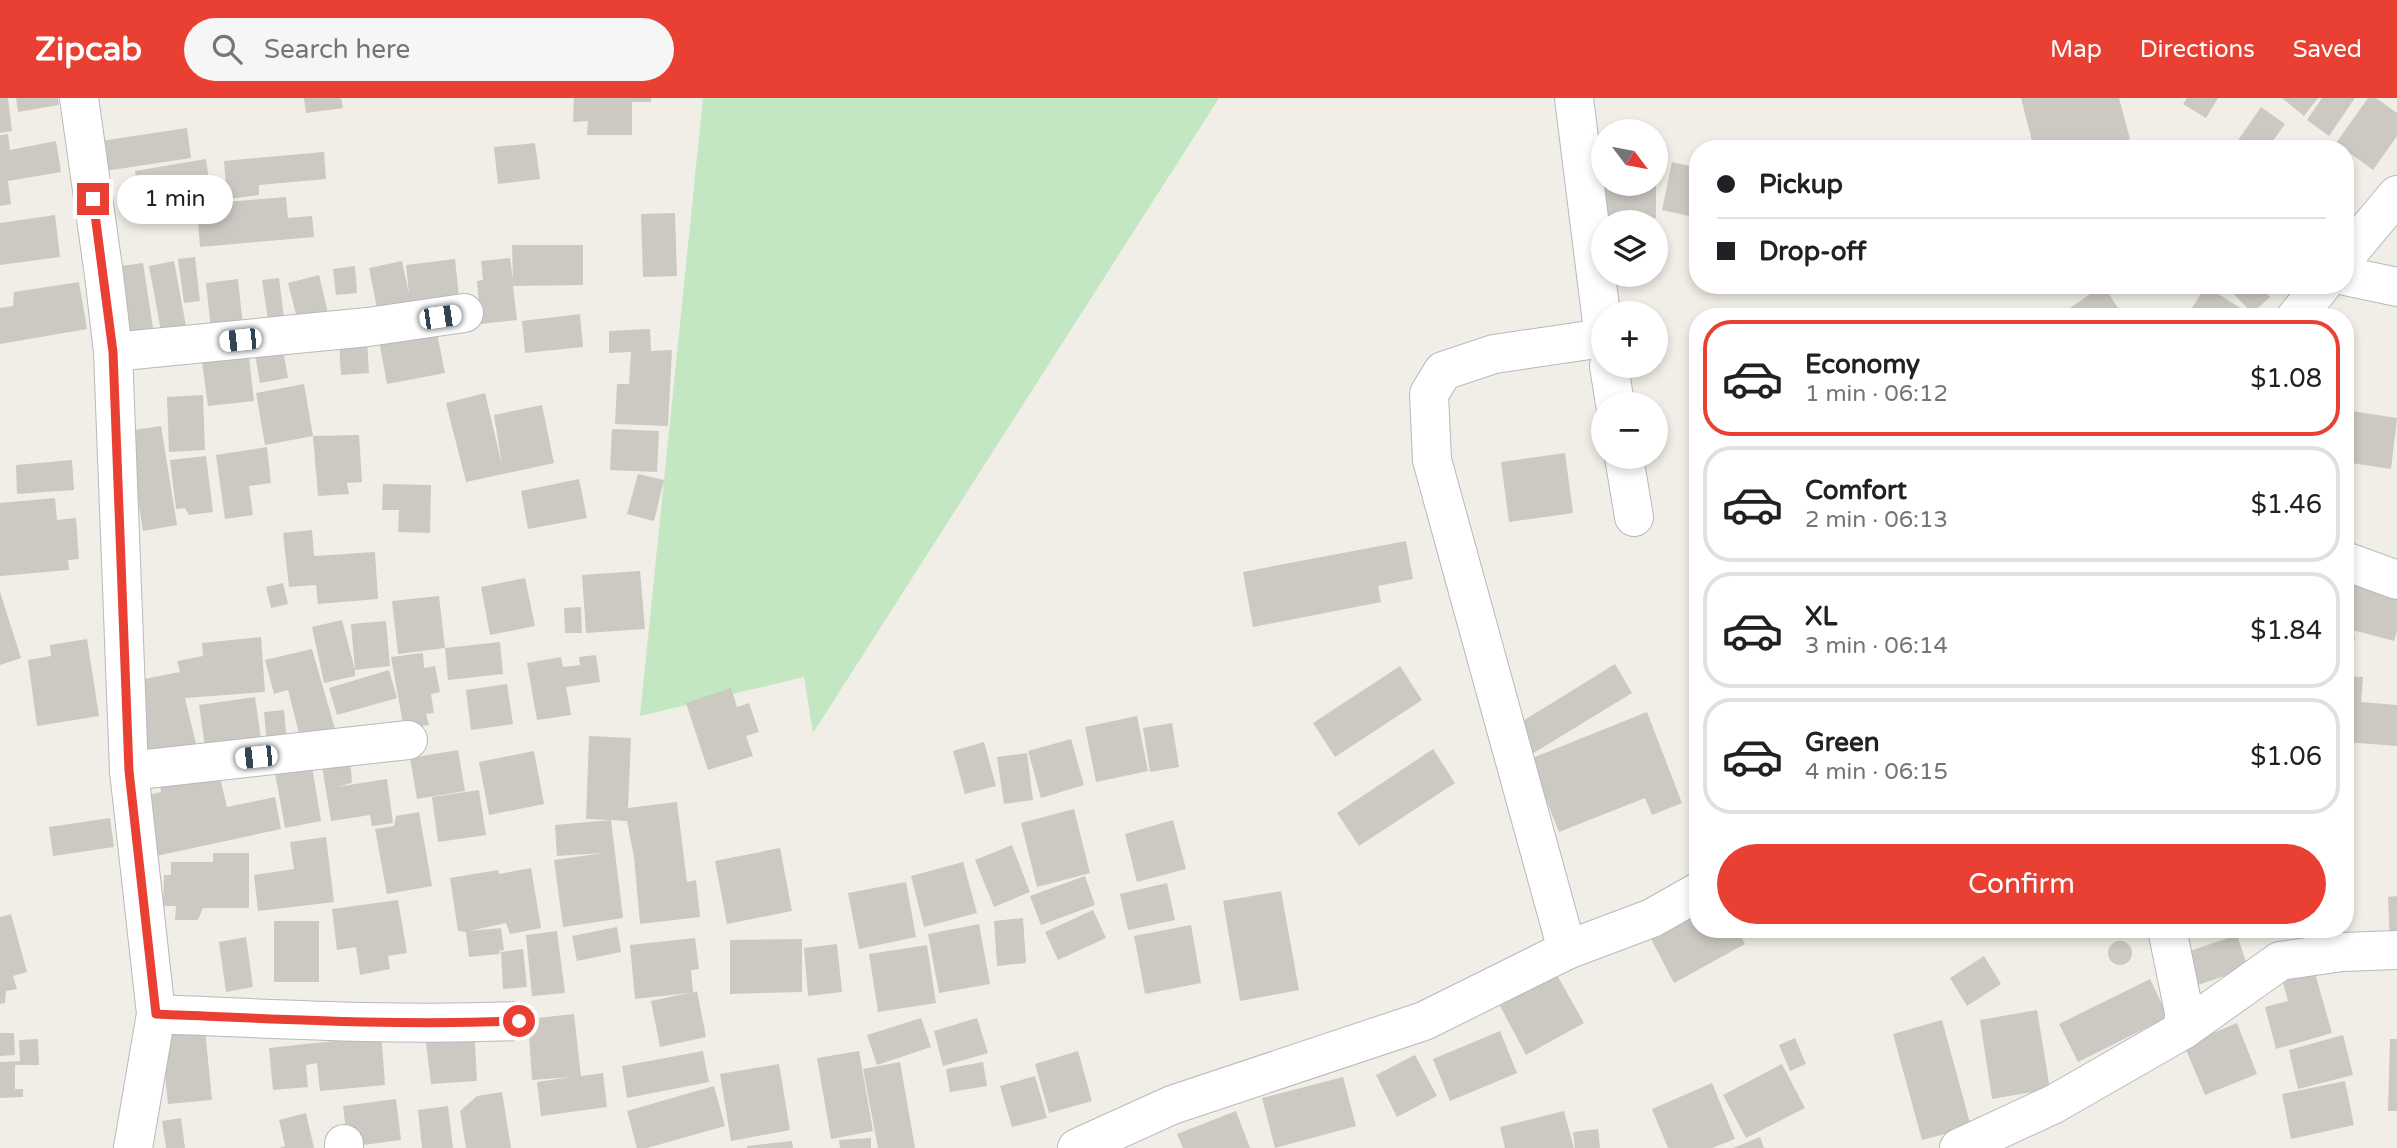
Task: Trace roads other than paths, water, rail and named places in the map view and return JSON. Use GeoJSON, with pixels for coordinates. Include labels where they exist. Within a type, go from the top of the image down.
{"type":"FeatureCollection","features":[{"type":"Feature","properties":{"kind":"street"},"geometry":{"type":"LineString","coordinates":[[79,98],[113,352],[129,771],[156,1014],[133,1148]]}},
{"type":"Feature","properties":{"kind":"street"},"geometry":{"type":"LineString","coordinates":[[1574,98],[1599,301]]}},
{"type":"Feature","properties":{"kind":"street"},"geometry":{"type":"LineString","coordinates":[[2354,246],[2397,195]]}},
{"type":"Feature","properties":{"kind":"street"},"geometry":{"type":"LineString","coordinates":[[2354,278],[2397,287]]}},
{"type":"Feature","properties":{"kind":"street"},"geometry":{"type":"LineString","coordinates":[[2303,308],[2315,294]]}},
{"type":"Feature","properties":{"kind":"street"},"geometry":{"type":"LineString","coordinates":[[113,352],[368,327],[464,313]]}},
{"type":"Feature","properties":{"kind":"street"},"geometry":{"type":"LineString","coordinates":[[1567,950],[1432,460],[1429,394],[1443,371],[1494,354],[1591,340]]}},
{"type":"Feature","properties":{"kind":"street"},"geometry":{"type":"LineString","coordinates":[[1626,469],[1634,517]]}},
{"type":"Feature","properties":{"kind":"street"},"geometry":{"type":"LineString","coordinates":[[2354,564],[2397,580]]}},
{"type":"Feature","properties":{"kind":"street"},"geometry":{"type":"LineString","coordinates":[[129,771],[408,740]]}},
{"type":"Feature","properties":{"kind":"street"},"geometry":{"type":"LineString","coordinates":[[1077,1148],[1172,1105],[1424,1021],[1567,950],[1652,918],[1689,897]]}},
{"type":"Feature","properties":{"kind":"street"},"geometry":{"type":"LineString","coordinates":[[2169,938],[2184,1012],[2183,1030]]}},
{"type":"Feature","properties":{"kind":"street"},"geometry":{"type":"LineString","coordinates":[[1959,1148],[2054,1104],[2183,1030],[2280,961],[2342,952],[2397,950]]}},
{"type":"Feature","properties":{"kind":"street"},"geometry":{"type":"LineString","coordinates":[[156,1014],[384,1023],[519,1021]]}}]}
